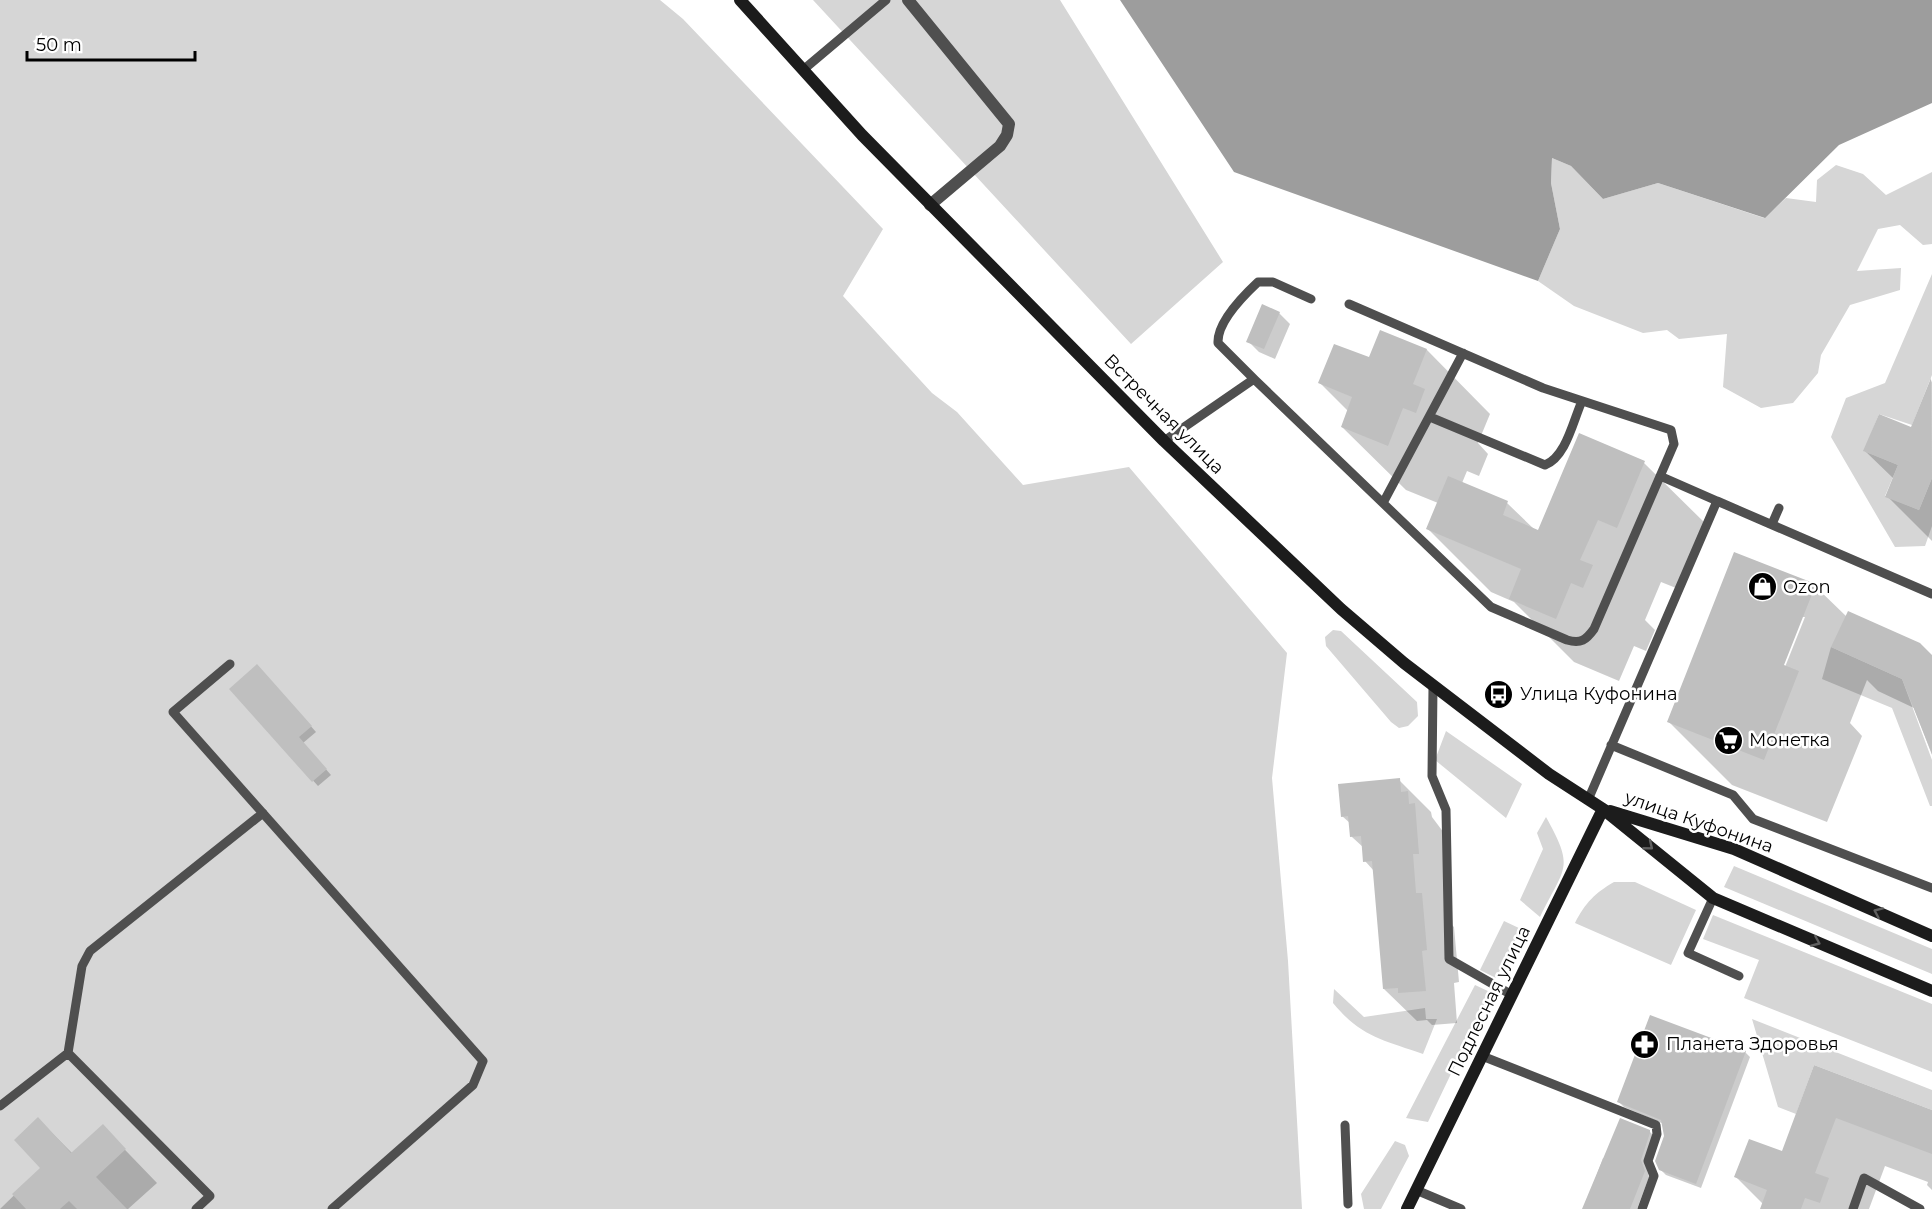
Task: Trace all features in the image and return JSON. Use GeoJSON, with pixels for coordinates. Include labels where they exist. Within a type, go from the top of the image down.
{"type":"FeatureCollection","features":[{"type":"Feature","properties":{"kind":"main road","name":"Встречная улица"},"geometry":{"type":"LineString","coordinates":[[740,0],[930,205],[1164,441],[1341,609],[1433,687],[1603,809]]}},
{"type":"Feature","properties":{"kind":"main road","name":"Подлесная улица"},"geometry":{"type":"LineString","coordinates":[[1407,1209],[1603,809]]}},
{"type":"Feature","properties":{"kind":"main road","name":"улица Куфонина"},"geometry":{"type":"LineString","coordinates":[[1603,809],[1713,898],[1932,991]]}},
{"type":"Feature","properties":{"kind":"main road","name":"улица Куфонина"},"geometry":{"type":"LineString","coordinates":[[1603,809],[1734,849],[1932,936]]}},
{"type":"Feature","properties":{"kind":"street"},"geometry":{"type":"LineString","coordinates":[[908,0],[1009,124],[1008,135],[1000,146],[930,205]]}},
{"type":"Feature","properties":{"kind":"lane"},"geometry":{"type":"LineString","coordinates":[[803,70],[886,0]]}},
{"type":"Feature","properties":{"kind":"lane"},"geometry":{"type":"LineString","coordinates":[[1311,299],[1273,282],[1258,282],[1223,324],[1218,335],[1218,343],[1491,607],[1578,643],[1587,639],[1594,629],[1674,444],[1671,430],[1543,388],[1349,304]]}},
{"type":"Feature","properties":{"kind":"lane"},"geometry":{"type":"LineString","coordinates":[[1383,503],[1463,354]]}},
{"type":"Feature","properties":{"kind":"lane"},"geometry":{"type":"LineString","coordinates":[[1164,441],[1254,379]]}},
{"type":"Feature","properties":{"kind":"lane"},"geometry":{"type":"LineString","coordinates":[[1430,417],[1545,465],[1554,461],[1560,453],[1582,401]]}},
{"type":"Feature","properties":{"kind":"lane"},"geometry":{"type":"LineString","coordinates":[[1660,476],[1932,594]]}},
{"type":"Feature","properties":{"kind":"lane"},"geometry":{"type":"LineString","coordinates":[[1588,800],[1717,501]]}},
{"type":"Feature","properties":{"kind":"lane"},"geometry":{"type":"LineString","coordinates":[[1772,524],[1779,508]]}},
{"type":"Feature","properties":{"kind":"lane"},"geometry":{"type":"LineString","coordinates":[[230,664],[173,712],[483,1060],[473,1085],[332,1209]]}},
{"type":"Feature","properties":{"kind":"lane"},"geometry":{"type":"LineString","coordinates":[[1433,687],[1432,776],[1446,810],[1449,959],[1512,995]]}},
{"type":"Feature","properties":{"kind":"lane"},"geometry":{"type":"LineString","coordinates":[[1611,745],[1732,795],[1753,819],[1932,888]]}},
{"type":"Feature","properties":{"kind":"lane"},"geometry":{"type":"LineString","coordinates":[[0,1106],[68,1053],[82,966],[90,951],[263,813]]}},
{"type":"Feature","properties":{"kind":"lane"},"geometry":{"type":"LineString","coordinates":[[1713,898],[1688,953],[1739,976]]}},
{"type":"Feature","properties":{"kind":"lane"},"geometry":{"type":"LineString","coordinates":[[68,1053],[210,1196],[196,1209]]}},
{"type":"Feature","properties":{"kind":"lane"},"geometry":{"type":"LineString","coordinates":[[1482,1056],[1656,1125],[1657,1134],[1648,1161],[1654,1176],[1642,1209]]}},
{"type":"Feature","properties":{"kind":"lane"},"geometry":{"type":"LineString","coordinates":[[1345,1125],[1348,1204]]}},
{"type":"Feature","properties":{"kind":"lane"},"geometry":{"type":"LineString","coordinates":[[1853,1209],[1864,1178],[1920,1209]]}},
{"type":"Feature","properties":{"kind":"lane"},"geometry":{"type":"LineString","coordinates":[[1416,1190],[1461,1209]]}},
{"type":"Feature","properties":{"kind":"shaded area"},"geometry":{"type":"Polygon","coordinates":[[[0,0],[660,0],[683,19],[883,229],[843,296],[932,393],[957,412],[1023,485],[1129,467],[1287,653],[1272,778],[1288,961],[1302,1209],[0,1209],[0,0]]]}},
{"type":"Feature","properties":{"kind":"shaded area"},"geometry":{"type":"Polygon","coordinates":[[[813,0],[1060,0],[1223,262],[1131,344],[813,0]]]}},
{"type":"Feature","properties":{"kind":"shaded area"},"geometry":{"type":"Polygon","coordinates":[[[1120,0],[1932,0],[1932,103],[1839,145],[1765,218],[1658,183],[1603,199],[1571,166],[1552,158],[1551,183],[1560,229],[1538,281],[1234,172],[1120,0]]]}},
{"type":"Feature","properties":{"kind":"shaded area"},"geometry":{"type":"Polygon","coordinates":[[[1552,158],[1571,166],[1603,199],[1658,183],[1764,218],[1786,198],[1816,202],[1817,180],[1836,165],[1863,174],[1886,195],[1932,172],[1932,244],[1923,245],[1900,225],[1878,229],[1857,271],[1901,268],[1900,290],[1850,305],[1821,355],[1818,373],[1793,403],[1761,408],[1723,387],[1727,334],[1679,339],[1667,330],[1643,333],[1574,306],[1538,281],[1560,229],[1551,183],[1552,158]]]}},
{"type":"Feature","properties":{"kind":"shaded area"},"geometry":{"type":"Polygon","coordinates":[[[1932,274],[1932,375],[1912,425],[1879,414],[1864,451],[1898,465],[1885,496],[1919,510],[1932,478],[1932,526],[1925,546],[1895,547],[1831,437],[1846,398],[1885,383],[1932,274]]]}},
{"type":"Feature","properties":{"kind":"shaded area"},"geometry":{"type":"Polygon","coordinates":[[[1333,630],[1341,631],[1417,702],[1418,716],[1408,726],[1399,728],[1391,722],[1326,646],[1325,637],[1333,630]]]}},
{"type":"Feature","properties":{"kind":"shaded area"},"geometry":{"type":"Polygon","coordinates":[[[1831,647],[1902,679],[1932,760],[1932,806],[1930,806],[1892,708],[1822,679],[1831,647]]]}},
{"type":"Feature","properties":{"kind":"shaded area"},"geometry":{"type":"Polygon","coordinates":[[[1446,731],[1522,784],[1506,818],[1435,760],[1446,731]]]}},
{"type":"Feature","properties":{"kind":"shaded area"},"geometry":{"type":"Polygon","coordinates":[[[1546,817],[1561,847],[1563,867],[1561,877],[1540,917],[1520,900],[1543,849],[1537,833],[1546,817]]]}},
{"type":"Feature","properties":{"kind":"shaded area"},"geometry":{"type":"Polygon","coordinates":[[[1734,866],[1932,949],[1932,974],[1724,887],[1734,866]]]}},
{"type":"Feature","properties":{"kind":"shaded area"},"geometry":{"type":"Polygon","coordinates":[[[1614,882],[1635,882],[1696,910],[1671,965],[1575,923],[1591,899],[1614,882]]]}},
{"type":"Feature","properties":{"kind":"shaded area"},"geometry":{"type":"Polygon","coordinates":[[[1713,915],[1932,1004],[1932,1072],[1744,998],[1759,960],[1703,939],[1713,915]]]}},
{"type":"Feature","properties":{"kind":"shaded area"},"geometry":{"type":"Polygon","coordinates":[[[1504,921],[1521,929],[1496,978],[1480,970],[1504,921]]]}},
{"type":"Feature","properties":{"kind":"shaded area"},"geometry":{"type":"Polygon","coordinates":[[[1475,985],[1490,992],[1428,1122],[1406,1118],[1475,985]]]}},
{"type":"Feature","properties":{"kind":"shaded area"},"geometry":{"type":"Polygon","coordinates":[[[1334,989],[1364,1017],[1425,1008],[1426,1019],[1437,1019],[1423,1054],[1384,1041],[1353,1023],[1333,1003],[1334,989]]]}},
{"type":"Feature","properties":{"kind":"shaded area"},"geometry":{"type":"Polygon","coordinates":[[[1752,1019],[1932,1090],[1932,1110],[1814,1065],[1796,1114],[1778,1107],[1752,1019]]]}},
{"type":"Feature","properties":{"kind":"shaded area"},"geometry":{"type":"Polygon","coordinates":[[[1395,1141],[1405,1145],[1409,1156],[1381,1209],[1364,1209],[1361,1194],[1395,1141]]]}},
{"type":"Feature","properties":{"kind":"building"},"geometry":{"type":"Polygon","coordinates":[[[1262,304],[1280,312],[1264,349],[1246,342],[1262,304]]]}},
{"type":"Feature","properties":{"kind":"building"},"geometry":{"type":"Polygon","coordinates":[[[1380,330],[1427,349],[1413,384],[1425,389],[1416,413],[1403,408],[1388,446],[1341,427],[1352,397],[1318,383],[1334,344],[1369,357],[1380,330]]]}},
{"type":"Feature","properties":{"kind":"building"},"geometry":{"type":"Polygon","coordinates":[[[1931,378],[1932,478],[1919,510],[1885,497],[1898,465],[1863,451],[1879,414],[1911,427],[1931,378]]]}},
{"type":"Feature","properties":{"kind":"building"},"geometry":{"type":"Polygon","coordinates":[[[1579,433],[1645,461],[1617,528],[1598,520],[1580,560],[1593,565],[1583,588],[1571,583],[1556,619],[1509,599],[1521,569],[1426,529],[1448,476],[1508,501],[1503,515],[1538,530],[1579,433]]]}},
{"type":"Feature","properties":{"kind":"building"},"geometry":{"type":"Polygon","coordinates":[[[1734,552],[1816,584],[1784,665],[1799,671],[1764,760],[1667,722],[1734,552]]]}},
{"type":"Feature","properties":{"kind":"building"},"geometry":{"type":"Polygon","coordinates":[[[1848,611],[1920,643],[1932,655],[1932,754],[1902,679],[1831,647],[1848,611]]]}},
{"type":"Feature","properties":{"kind":"building"},"geometry":{"type":"Polygon","coordinates":[[[257,664],[312,726],[299,737],[327,769],[312,782],[229,689],[257,664]]]}},
{"type":"Feature","properties":{"kind":"building"},"geometry":{"type":"Polygon","coordinates":[[[1400,778],[1401,792],[1408,791],[1409,804],[1415,803],[1419,854],[1413,854],[1416,893],[1422,893],[1427,950],[1422,951],[1426,991],[1398,993],[1398,988],[1383,989],[1372,861],[1363,862],[1361,836],[1350,837],[1348,816],[1341,817],[1338,784],[1400,778]]]}},
{"type":"Feature","properties":{"kind":"building"},"geometry":{"type":"Polygon","coordinates":[[[1650,1015],[1746,1051],[1696,1184],[1659,1170],[1655,1161],[1664,1136],[1661,1120],[1617,1102],[1650,1015]]]}},
{"type":"Feature","properties":{"kind":"building"},"geometry":{"type":"Polygon","coordinates":[[[1814,1065],[1932,1110],[1932,1154],[1836,1118],[1815,1173],[1829,1178],[1820,1203],[1805,1198],[1801,1209],[1760,1209],[1767,1190],[1734,1177],[1749,1139],[1782,1151],[1814,1065]]]}},
{"type":"Feature","properties":{"kind":"building"},"geometry":{"type":"Polygon","coordinates":[[[38,1117],[71,1153],[103,1124],[126,1149],[96,1177],[127,1209],[77,1209],[69,1201],[60,1209],[26,1209],[12,1194],[40,1168],[14,1140],[38,1117]]]}},
{"type":"Feature","properties":{"kind":"building"},"geometry":{"type":"Polygon","coordinates":[[[1620,1118],[1650,1130],[1641,1160],[1645,1171],[1630,1209],[1582,1209],[1620,1118]]]}},
{"type":"Feature","properties":{"kind":"place","name":"Ozon"},"geometry":{"type":"Point","coordinates":[1762,587]}},
{"type":"Feature","properties":{"kind":"place","name":"Улица Куфонина"},"geometry":{"type":"Point","coordinates":[1499,694]}},
{"type":"Feature","properties":{"kind":"place","name":"Монетка"},"geometry":{"type":"Point","coordinates":[1728,740]}},
{"type":"Feature","properties":{"kind":"place","name":"Планета Здоровья"},"geometry":{"type":"Point","coordinates":[1645,1044]}}]}
